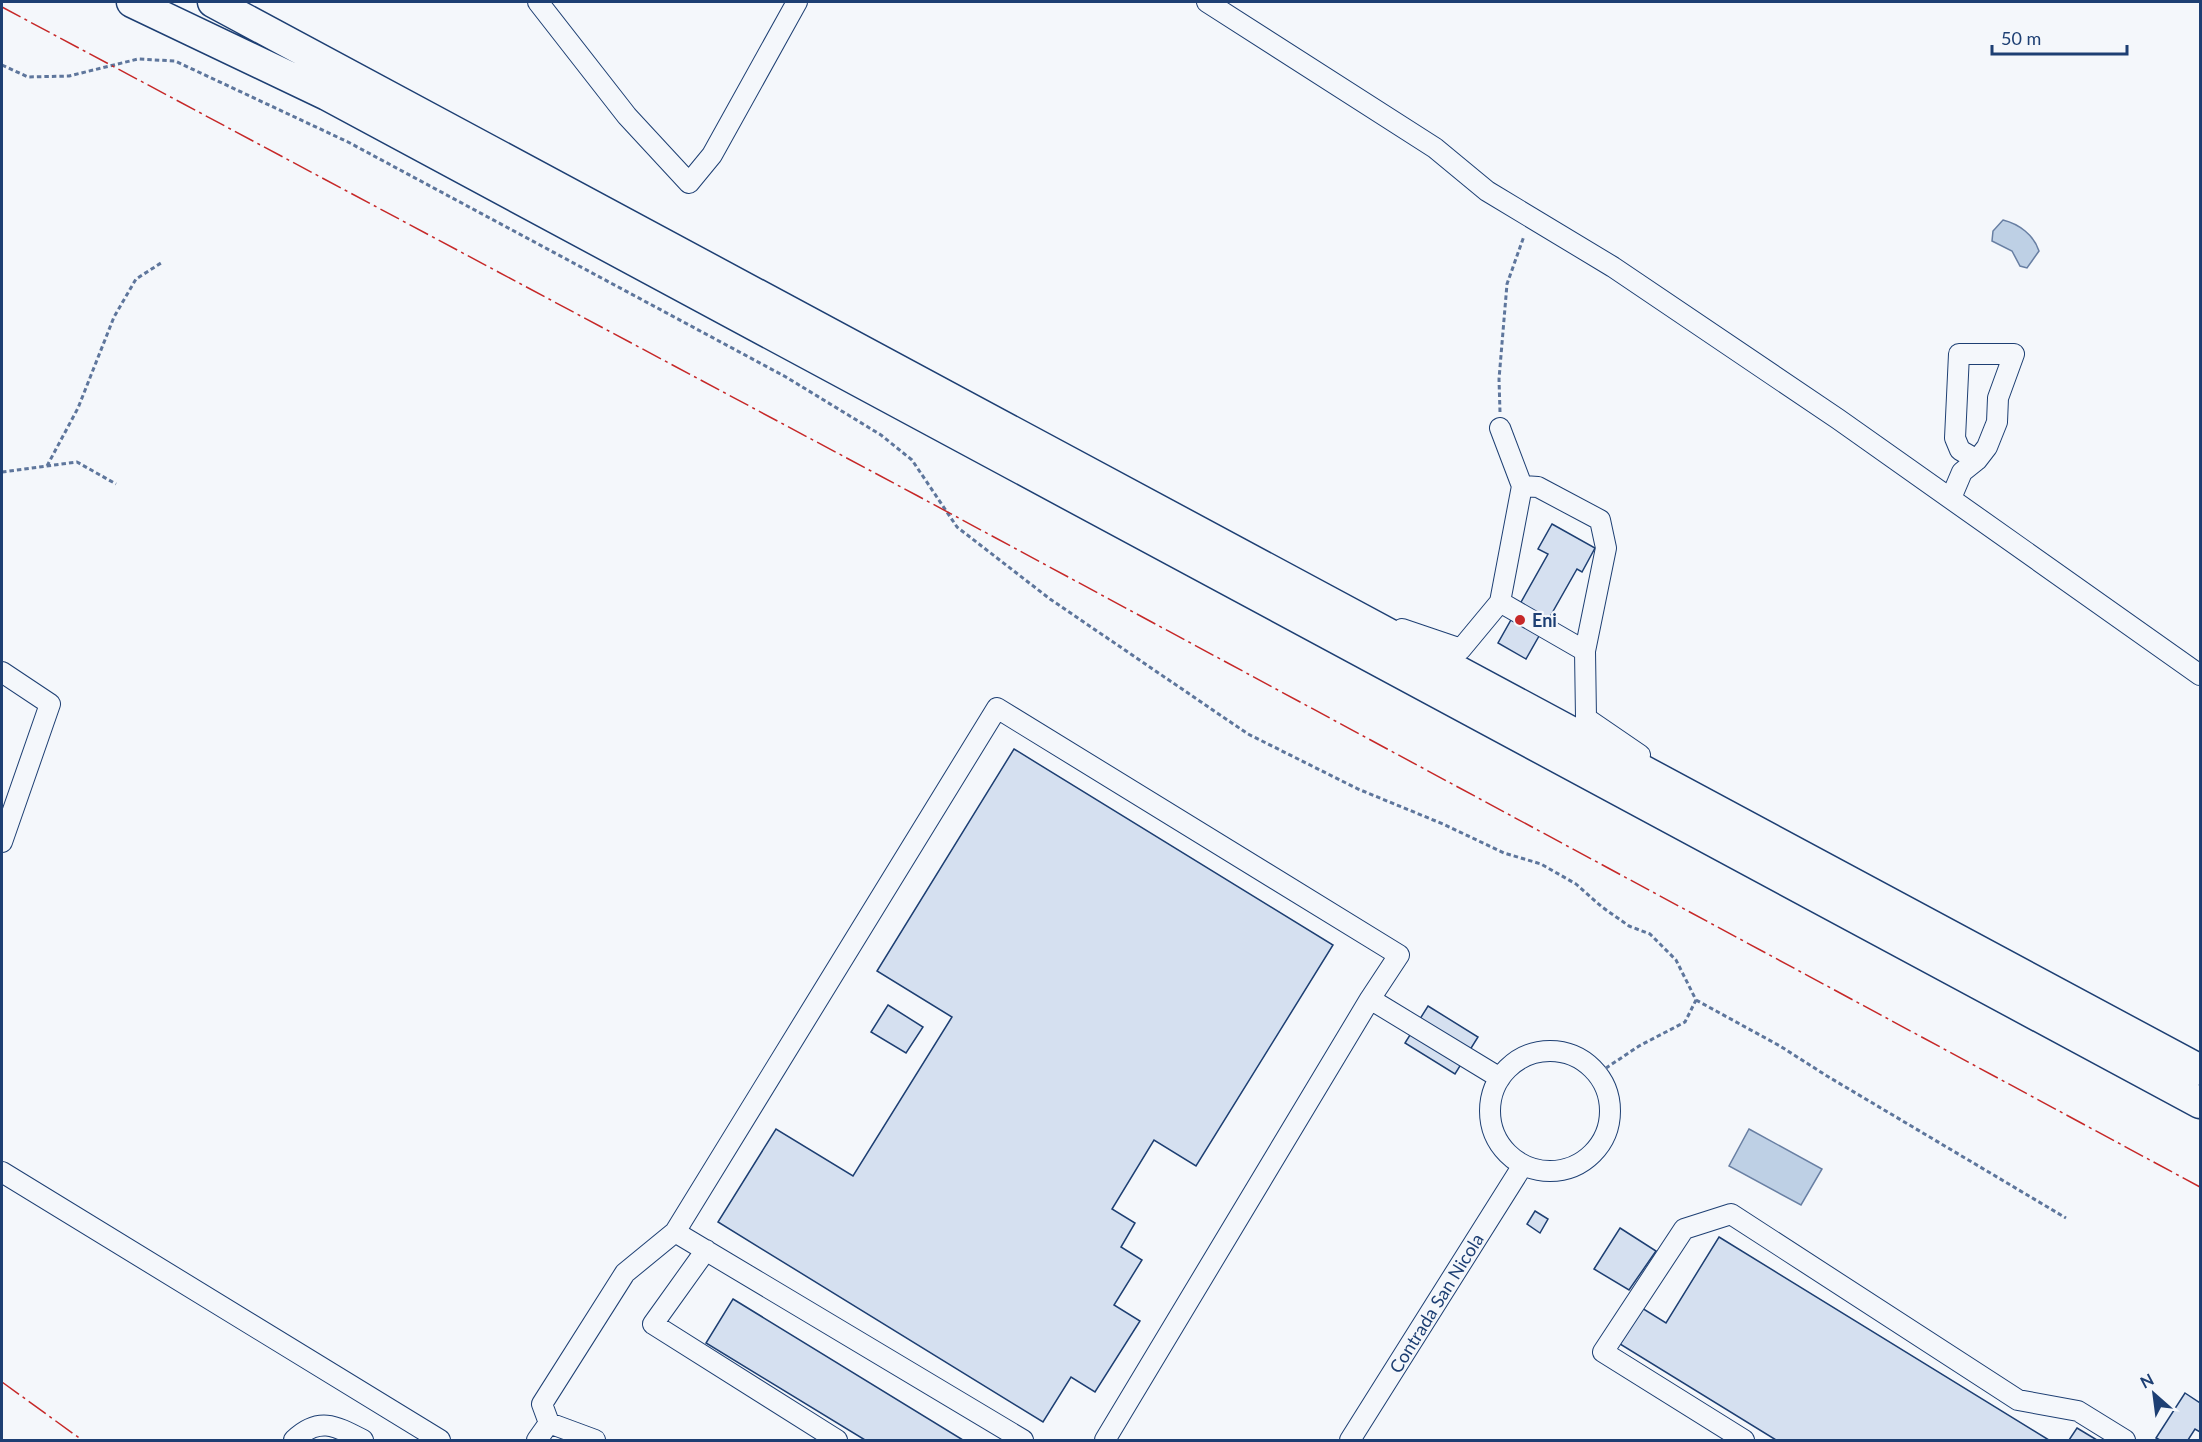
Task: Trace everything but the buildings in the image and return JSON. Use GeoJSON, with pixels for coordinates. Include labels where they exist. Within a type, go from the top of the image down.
{"type":"FeatureCollection","features":[{"type":"Feature","properties":{"kind":"highway"},"geometry":{"type":"LineString","coordinates":[[213,2],[2200,1070]]}},
{"type":"Feature","properties":{"kind":"highway"},"geometry":{"type":"LineString","coordinates":[[132,4],[327,95],[2200,1103]]}},
{"type":"Feature","properties":{"kind":"street"},"geometry":{"type":"LineString","coordinates":[[538,2],[627,116],[689,183],[712,155],[797,2]]}},
{"type":"Feature","properties":{"kind":"street"},"geometry":{"type":"LineString","coordinates":[[1207,2],[1436,148],[1487,190],[1623,274],[1838,419],[2200,675]]}},
{"type":"Feature","properties":{"kind":"street"},"geometry":{"type":"LineString","coordinates":[[1951,498],[1962,472],[1977,460],[1987,447],[1997,423],[1998,398],[2014,354],[1959,354],[1955,438],[1960,450],[1977,460]]}},
{"type":"Feature","properties":{"kind":"street"},"geometry":{"type":"LineString","coordinates":[[1345,610],[1461,649],[1500,602],[1522,486],[1500,428]]}},
{"type":"Feature","properties":{"kind":"street"},"geometry":{"type":"LineString","coordinates":[[1522,486],[1538,487],[1600,520],[1606,548],[1585,651],[1586,718],[1721,812]]}},
{"type":"Feature","properties":{"kind":"street"},"geometry":{"type":"LineString","coordinates":[[1500,602],[1585,651]]}},
{"type":"Feature","properties":{"kind":"street"},"geometry":{"type":"LineString","coordinates":[[2,672],[50,704],[2,842]]}},
{"type":"Feature","properties":{"kind":"street"},"geometry":{"type":"LineString","coordinates":[[595,1440],[549,1423],[542,1404],[625,1273],[675,1232],[997,708],[1399,955],[1370,999],[1105,1440]]}},
{"type":"Feature","properties":{"kind":"street"},"geometry":{"type":"LineString","coordinates":[[1370,999],[1500,1078]]}},
{"type":"Feature","properties":{"kind":"street"},"geometry":{"type":"LineString","coordinates":[[1548,1051],[1562,1052],[1575,1056],[1597,1074],[1606,1089],[1610,1107],[1609,1125],[1602,1142],[1590,1156],[1575,1166],[1558,1171],[1540,1171],[1523,1165],[1501,1146],[1490,1120],[1490,1106],[1493,1091],[1509,1067],[1533,1054],[1548,1051]]}},
{"type":"Feature","properties":{"kind":"street","name":"Contrada San Nicola"},"geometry":{"type":"LineString","coordinates":[[1350,1440],[1523,1165]]}},
{"type":"Feature","properties":{"kind":"street"},"geometry":{"type":"LineString","coordinates":[[2,1172],[440,1440]]}},
{"type":"Feature","properties":{"kind":"street"},"geometry":{"type":"LineString","coordinates":[[1744,1440],[1603,1352],[1684,1230],[1731,1214],[2018,1400],[2078,1411],[2125,1440]]}},
{"type":"Feature","properties":{"kind":"street"},"geometry":{"type":"LineString","coordinates":[[675,1232],[1023,1440]]}},
{"type":"Feature","properties":{"kind":"street"},"geometry":{"type":"LineString","coordinates":[[706,1250],[653,1324],[837,1440]]}},
{"type":"Feature","properties":{"kind":"street"},"geometry":{"type":"LineString","coordinates":[[537,1440],[549,1423]]}},
{"type":"Feature","properties":{"kind":"street"},"geometry":{"type":"LineString","coordinates":[[294,1440],[306,1428],[336,1426],[363,1440]]}},
{"type":"Feature","properties":{"kind":"path"},"geometry":{"type":"LineString","coordinates":[[2,65],[28,77],[69,76],[138,59],[175,61],[348,142],[786,377],[881,435],[912,460],[957,527],[1050,599],[1248,734],[1358,789],[1504,853],[1541,864],[1576,884],[1602,907],[1629,926],[1650,934],[1676,960],[1696,1000],[1780,1046],[2066,1218]]}},
{"type":"Feature","properties":{"kind":"path"},"geometry":{"type":"LineString","coordinates":[[1500,428],[1499,380],[1507,284],[1531,217]]}},
{"type":"Feature","properties":{"kind":"path"},"geometry":{"type":"LineString","coordinates":[[47,466],[78,408],[114,317],[136,279],[161,263]]}},
{"type":"Feature","properties":{"kind":"path"},"geometry":{"type":"LineString","coordinates":[[2,472],[77,462],[116,484]]}},
{"type":"Feature","properties":{"kind":"path"},"geometry":{"type":"LineString","coordinates":[[1597,1074],[1639,1046],[1685,1022],[1696,1000]]}},
{"type":"Feature","properties":{"kind":"water"},"geometry":{"type":"Polygon","coordinates":[[[2003,220],[2025,231],[2037,245],[2039,251],[2027,268],[2020,266],[2012,251],[1992,241],[1993,231],[2003,220]]]}},
{"type":"Feature","properties":{"kind":"water"},"geometry":{"type":"Polygon","coordinates":[[[1749,1129],[1822,1169],[1801,1205],[1729,1166],[1749,1129]]]}},
{"type":"Feature","properties":{"kind":"power"},"geometry":{"type":"LineString","coordinates":[[2,7],[916,495],[2200,1187]]}},
{"type":"Feature","properties":{"kind":"power"},"geometry":{"type":"LineString","coordinates":[[2,1382],[82,1440]]}},
{"type":"Feature","properties":{"kind":"place","name":"Eni"},"geometry":{"type":"Point","coordinates":[1520,620]}}]}
